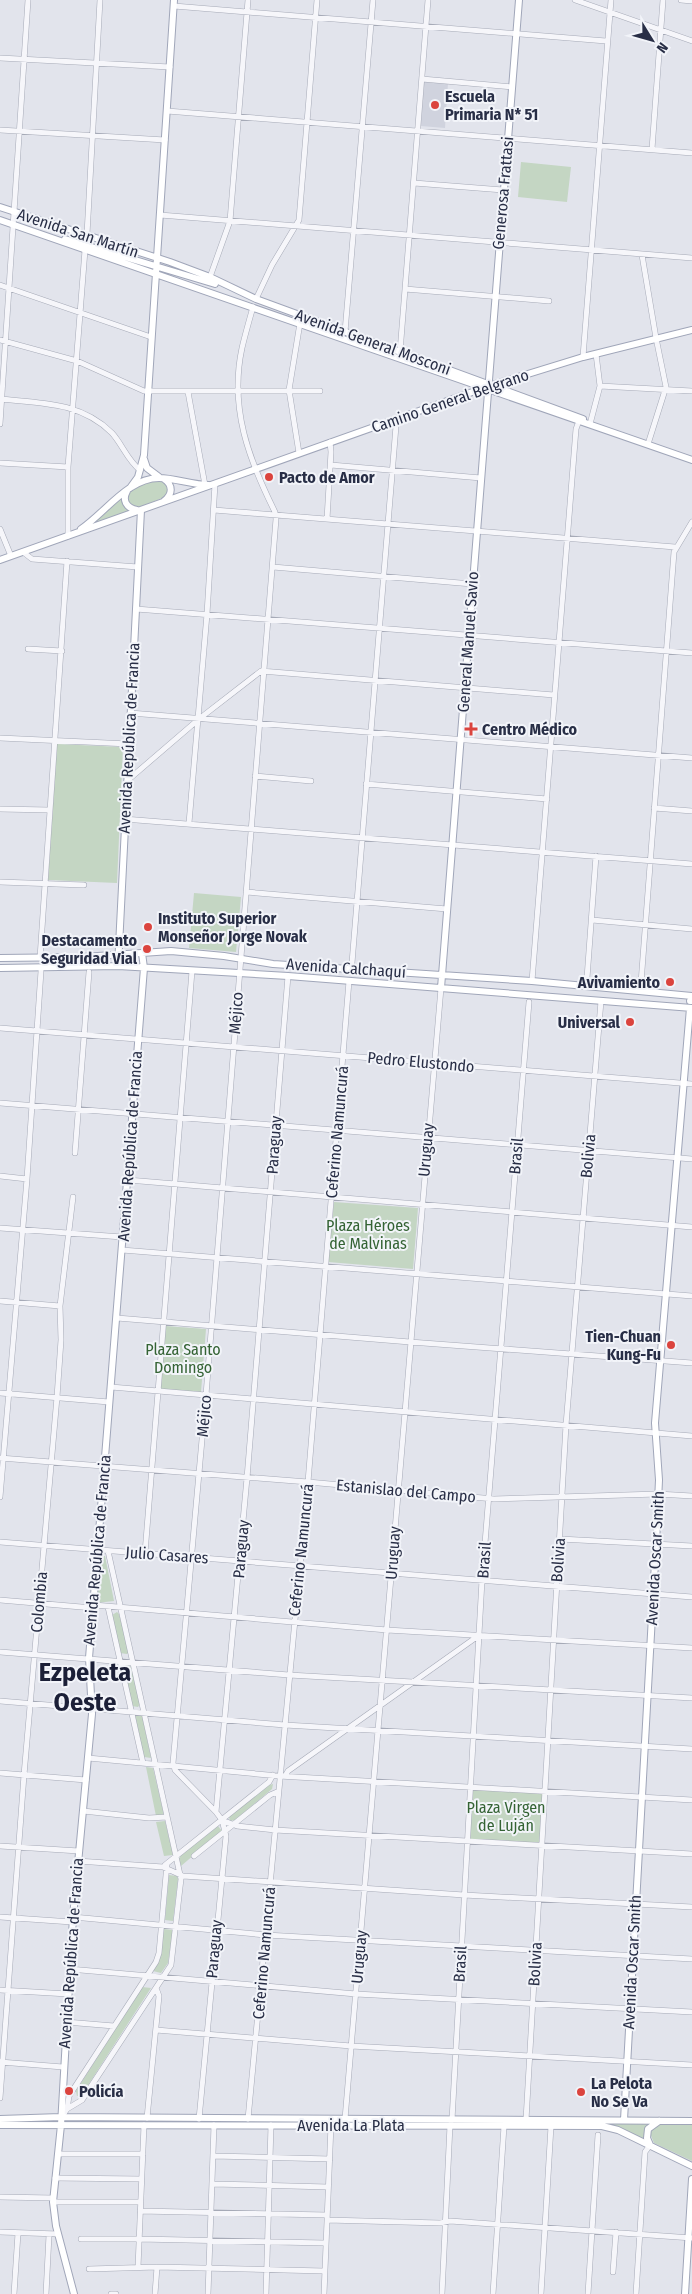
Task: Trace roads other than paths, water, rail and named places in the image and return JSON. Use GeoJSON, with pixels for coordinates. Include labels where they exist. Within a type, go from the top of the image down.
{"type":"FeatureCollection","features":[{"type":"Feature","properties":{"kind":"main road","name":"Generosa Frattasi"},"geometry":{"type":"LineString","coordinates":[[489,386],[519,0]]}},
{"type":"Feature","properties":{"kind":"main road"},"geometry":{"type":"LineString","coordinates":[[139,510],[132,509],[126,503],[124,497],[138,477],[144,455],[174,3]]}},
{"type":"Feature","properties":{"kind":"main road","name":"Avenida San Martín"},"geometry":{"type":"LineString","coordinates":[[0,207],[157,258]]}},
{"type":"Feature","properties":{"kind":"main road","name":"Avenida San Martín"},"geometry":{"type":"LineString","coordinates":[[0,220],[156,275]]}},
{"type":"Feature","properties":{"kind":"main road"},"geometry":{"type":"LineString","coordinates":[[23,228],[213,283],[256,299]]}},
{"type":"Feature","properties":{"kind":"main road","name":"Avenida General Mosconi"},"geometry":{"type":"LineString","coordinates":[[157,258],[210,277],[256,299],[590,424],[692,460]]}},
{"type":"Feature","properties":{"kind":"main road","name":"Avenida General Mosconi"},"geometry":{"type":"LineString","coordinates":[[156,275],[489,386]]}},
{"type":"Feature","properties":{"kind":"main road","name":"Camino General Belgrano"},"geometry":{"type":"LineString","coordinates":[[1,559],[489,386],[583,357],[692,330]]}},
{"type":"Feature","properties":{"kind":"main road","name":"General Manuel Savio"},"geometry":{"type":"LineString","coordinates":[[441,988],[489,386]]}},
{"type":"Feature","properties":{"kind":"main road"},"geometry":{"type":"LineString","coordinates":[[144,455],[147,468],[170,484],[170,495],[164,501]]}},
{"type":"Feature","properties":{"kind":"main road","name":"Camino General Belgrano"},"geometry":{"type":"LineString","coordinates":[[68,536],[86,526],[129,489],[147,480],[162,478],[205,485],[214,484]]}},
{"type":"Feature","properties":{"kind":"main road","name":"Avenida República de Francia"},"geometry":{"type":"LineString","coordinates":[[118,966],[138,567],[139,510]]}},
{"type":"Feature","properties":{"kind":"main road","name":"Avenida Calchaquí"},"geometry":{"type":"LineString","coordinates":[[0,958],[118,955],[171,951],[240,958],[272,964],[532,981],[691,1002]]}},
{"type":"Feature","properties":{"kind":"main road","name":"Avenida República de Francia"},"geometry":{"type":"LineString","coordinates":[[74,2294],[58,2234],[53,2200],[62,2117],[63,2067],[72,1920],[92,1708],[89,1658],[144,968],[142,953]]}},
{"type":"Feature","properties":{"kind":"main road","name":"Avenida Calchaquí"},"geometry":{"type":"LineString","coordinates":[[0,968],[118,966],[192,972],[288,976],[601,1001],[691,1002]]}},
{"type":"Feature","properties":{"kind":"main road","name":"Avenida Oscar Smith"},"geometry":{"type":"LineString","coordinates":[[624,2120],[656,1544],[658,1494],[655,1431],[691,1002]]}},
{"type":"Feature","properties":{"kind":"main road","name":"Avenida La Plata"},"geometry":{"type":"LineString","coordinates":[[0,2119],[62,2117],[214,2125],[331,2125],[526,2120],[692,2121]]}},
{"type":"Feature","properties":{"kind":"main road","name":"Avenida La Plata"},"geometry":{"type":"LineString","coordinates":[[0,2125],[61,2125],[199,2119],[345,2119],[451,2122],[504,2126],[610,2127],[692,2166]]}},
{"type":"Feature","properties":{"kind":"main road"},"geometry":{"type":"LineString","coordinates":[[650,2145],[647,2138],[648,2129],[656,2122],[664,2120]]}},
{"type":"Feature","properties":{"kind":"main road"},"geometry":{"type":"LineString","coordinates":[[685,2294],[691,2238],[692,2178]]}},
{"type":"Feature","properties":{"kind":"street"},"geometry":{"type":"LineString","coordinates":[[0,424],[3,341],[15,212],[28,0]]}},
{"type":"Feature","properties":{"kind":"street"},"geometry":{"type":"LineString","coordinates":[[87,234],[100,0]]}},
{"type":"Feature","properties":{"kind":"street"},"geometry":{"type":"LineString","coordinates":[[210,277],[230,221],[248,0]]}},
{"type":"Feature","properties":{"kind":"street"},"geometry":{"type":"LineString","coordinates":[[256,299],[272,265],[299,220],[317,0]]}},
{"type":"Feature","properties":{"kind":"street"},"geometry":{"type":"LineString","coordinates":[[345,332],[373,0]]}},
{"type":"Feature","properties":{"kind":"street"},"geometry":{"type":"LineString","coordinates":[[400,352],[428,0]]}},
{"type":"Feature","properties":{"kind":"street"},"geometry":{"type":"LineString","coordinates":[[583,357],[610,0]]}},
{"type":"Feature","properties":{"kind":"street"},"geometry":{"type":"LineString","coordinates":[[652,150],[663,0]]}},
{"type":"Feature","properties":{"kind":"street"},"geometry":{"type":"LineString","coordinates":[[680,0],[692,1]]}},
{"type":"Feature","properties":{"kind":"street"},"geometry":{"type":"LineString","coordinates":[[578,1],[692,41]]}},
{"type":"Feature","properties":{"kind":"street"},"geometry":{"type":"LineString","coordinates":[[174,3],[247,12],[606,41]]}},
{"type":"Feature","properties":{"kind":"street"},"geometry":{"type":"LineString","coordinates":[[0,58],[170,67]]}},
{"type":"Feature","properties":{"kind":"street"},"geometry":{"type":"LineString","coordinates":[[422,79],[512,87]]}},
{"type":"Feature","properties":{"kind":"street"},"geometry":{"type":"LineString","coordinates":[[167,111],[692,153]]}},
{"type":"Feature","properties":{"kind":"street"},"geometry":{"type":"LineString","coordinates":[[0,130],[165,140]]}},
{"type":"Feature","properties":{"kind":"street"},"geometry":{"type":"LineString","coordinates":[[414,183],[503,190]]}},
{"type":"Feature","properties":{"kind":"street"},"geometry":{"type":"LineString","coordinates":[[160,215],[692,258]]}},
{"type":"Feature","properties":{"kind":"street"},"geometry":{"type":"LineString","coordinates":[[68,536],[68,467],[85,250]]}},
{"type":"Feature","properties":{"kind":"street"},"geometry":{"type":"LineString","coordinates":[[642,255],[666,390],[648,444]]}},
{"type":"Feature","properties":{"kind":"street"},"geometry":{"type":"LineString","coordinates":[[0,285],[151,337]]}},
{"type":"Feature","properties":{"kind":"street"},"geometry":{"type":"LineString","coordinates":[[405,289],[549,301]]}},
{"type":"Feature","properties":{"kind":"street"},"geometry":{"type":"LineString","coordinates":[[253,307],[242,348],[239,390],[243,431],[254,470],[276,515]]}},
{"type":"Feature","properties":{"kind":"street"},"geometry":{"type":"LineString","coordinates":[[299,453],[289,390],[300,323]]}},
{"type":"Feature","properties":{"kind":"street"},"geometry":{"type":"LineString","coordinates":[[3,341],[77,361],[141,390],[188,392],[239,390],[320,391]]}},
{"type":"Feature","properties":{"kind":"street"},"geometry":{"type":"LineString","coordinates":[[590,424],[600,386],[596,354]]}},
{"type":"Feature","properties":{"kind":"street"},"geometry":{"type":"LineString","coordinates":[[600,386],[692,391]]}},
{"type":"Feature","properties":{"kind":"street"},"geometry":{"type":"LineString","coordinates":[[188,392],[205,485]]}},
{"type":"Feature","properties":{"kind":"street"},"geometry":{"type":"LineString","coordinates":[[1,399],[49,403],[73,408],[107,428],[124,448],[134,465],[140,470]]}},
{"type":"Feature","properties":{"kind":"street"},"geometry":{"type":"LineString","coordinates":[[352,963],[396,426],[394,419]]}},
{"type":"Feature","properties":{"kind":"street"},"geometry":{"type":"LineString","coordinates":[[532,981],[567,539],[579,419]]}},
{"type":"Feature","properties":{"kind":"street"},"geometry":{"type":"LineString","coordinates":[[327,519],[331,466],[330,442]]}},
{"type":"Feature","properties":{"kind":"street"},"geometry":{"type":"LineString","coordinates":[[0,463],[68,467]]}},
{"type":"Feature","properties":{"kind":"street"},"geometry":{"type":"LineString","coordinates":[[331,466],[481,478]]}},
{"type":"Feature","properties":{"kind":"street"},"geometry":{"type":"LineString","coordinates":[[189,823],[207,614],[214,484]]}},
{"type":"Feature","properties":{"kind":"street"},"geometry":{"type":"LineString","coordinates":[[214,510],[675,548]]}},
{"type":"Feature","properties":{"kind":"street","name":"Méjico"},"geometry":{"type":"LineString","coordinates":[[174,1766],[206,1394],[276,515]]}},
{"type":"Feature","properties":{"kind":"street"},"geometry":{"type":"LineString","coordinates":[[641,983],[675,548],[692,522]]}},
{"type":"Feature","properties":{"kind":"street"},"geometry":{"type":"LineString","coordinates":[[0,529],[11,556]]}},
{"type":"Feature","properties":{"kind":"street"},"geometry":{"type":"LineString","coordinates":[[23,552],[32,559],[138,567]]}},
{"type":"Feature","properties":{"kind":"street"},"geometry":{"type":"LineString","coordinates":[[40,958],[67,561]]}},
{"type":"Feature","properties":{"kind":"street"},"geometry":{"type":"LineString","coordinates":[[273,567],[472,584]]}},
{"type":"Feature","properties":{"kind":"street"},"geometry":{"type":"LineString","coordinates":[[136,609],[692,653]]}},
{"type":"Feature","properties":{"kind":"street"},"geometry":{"type":"LineString","coordinates":[[28,649],[62,651]]}},
{"type":"Feature","properties":{"kind":"street"},"geometry":{"type":"LineString","coordinates":[[128,780],[199,719],[259,672],[264,671],[554,695]]}},
{"type":"Feature","properties":{"kind":"street"},"geometry":{"type":"LineString","coordinates":[[130,713],[692,758]]}},
{"type":"Feature","properties":{"kind":"street"},"geometry":{"type":"LineString","coordinates":[[0,738],[129,744]]}},
{"type":"Feature","properties":{"kind":"street"},"geometry":{"type":"LineString","coordinates":[[255,776],[311,781]]}},
{"type":"Feature","properties":{"kind":"street"},"geometry":{"type":"LineString","coordinates":[[366,784],[546,799]]}},
{"type":"Feature","properties":{"kind":"street"},"geometry":{"type":"LineString","coordinates":[[654,808],[692,811]]}},
{"type":"Feature","properties":{"kind":"street"},"geometry":{"type":"LineString","coordinates":[[0,809],[49,810]]}},
{"type":"Feature","properties":{"kind":"street"},"geometry":{"type":"LineString","coordinates":[[124,819],[692,864]]}},
{"type":"Feature","properties":{"kind":"street"},"geometry":{"type":"LineString","coordinates":[[588,978],[596,856]]}},
{"type":"Feature","properties":{"kind":"street"},"geometry":{"type":"LineString","coordinates":[[0,882],[84,885]]}},
{"type":"Feature","properties":{"kind":"street"},"geometry":{"type":"LineString","coordinates":[[246,892],[447,909]]}},
{"type":"Feature","properties":{"kind":"street"},"geometry":{"type":"LineString","coordinates":[[592,920],[692,929]]}},
{"type":"Feature","properties":{"kind":"street"},"geometry":{"type":"LineString","coordinates":[[0,1497],[27,1179],[41,971]]}},
{"type":"Feature","properties":{"kind":"street"},"geometry":{"type":"LineString","coordinates":[[75,1152],[89,972]]}},
{"type":"Feature","properties":{"kind":"street"},"geometry":{"type":"LineString","coordinates":[[145,1553],[192,972]]}},
{"type":"Feature","properties":{"kind":"street","name":"Paraguay"},"geometry":{"type":"LineString","coordinates":[[199,2119],[226,1831],[222,1820],[216,1812],[226,1720],[260,1330],[288,976]]}},
{"type":"Feature","properties":{"kind":"street","name":"Ceferino Namuncurá"},"geometry":{"type":"LineString","coordinates":[[248,2119],[290,1675],[293,1624],[308,1482],[349,981]]}},
{"type":"Feature","properties":{"kind":"street","name":"Uruguay"},"geometry":{"type":"LineString","coordinates":[[345,2119],[383,1681],[421,1205],[441,988]]}},
{"type":"Feature","properties":{"kind":"street","name":"Bolivia"},"geometry":{"type":"LineString","coordinates":[[526,2120],[566,1425],[601,1001]]}},
{"type":"Feature","properties":{"kind":"street","name":"Brasil"},"geometry":{"type":"LineString","coordinates":[[451,2122],[478,1635],[529,1002]]}},
{"type":"Feature","properties":{"kind":"street","name":"Pedro Elustondo"},"geometry":{"type":"LineString","coordinates":[[0,1028],[692,1084]]}},
{"type":"Feature","properties":{"kind":"street"},"geometry":{"type":"LineString","coordinates":[[0,1103],[132,1112],[692,1159]]}},
{"type":"Feature","properties":{"kind":"street"},"geometry":{"type":"LineString","coordinates":[[0,1176],[27,1179]]}},
{"type":"Feature","properties":{"kind":"street"},"geometry":{"type":"LineString","coordinates":[[128,1180],[692,1227]]}},
{"type":"Feature","properties":{"kind":"street","name":"Colombia"},"geometry":{"type":"LineString","coordinates":[[0,2098],[1,2062],[18,1847],[57,1397],[61,1340],[60,1306],[73,1197]]}},
{"type":"Feature","properties":{"kind":"street"},"geometry":{"type":"LineString","coordinates":[[0,1228],[122,1237]]}},
{"type":"Feature","properties":{"kind":"street"},"geometry":{"type":"LineString","coordinates":[[122,1250],[692,1296]]}},
{"type":"Feature","properties":{"kind":"street"},"geometry":{"type":"LineString","coordinates":[[0,1301],[60,1306]]}},
{"type":"Feature","properties":{"kind":"street"},"geometry":{"type":"LineString","coordinates":[[117,1318],[501,1349],[692,1362]]}},
{"type":"Feature","properties":{"kind":"street"},"geometry":{"type":"LineString","coordinates":[[111,1387],[655,1431],[692,1436]]}},
{"type":"Feature","properties":{"kind":"street"},"geometry":{"type":"LineString","coordinates":[[0,1393],[109,1402]]}},
{"type":"Feature","properties":{"kind":"street","name":"Estanislao del Campo"},"geometry":{"type":"LineString","coordinates":[[2,1458],[308,1482],[488,1499],[658,1494],[692,1496]]}},
{"type":"Feature","properties":{"kind":"street"},"geometry":{"type":"LineString","coordinates":[[560,1539],[692,1546]]}},
{"type":"Feature","properties":{"kind":"street","name":"Julio Casares"},"geometry":{"type":"LineString","coordinates":[[0,1542],[692,1597]]}},
{"type":"Feature","properties":{"kind":"street"},"geometry":{"type":"LineString","coordinates":[[67,2109],[82,2100],[156,1988],[172,1960],[180,1875],[166,1817],[146,1713],[108,1551]]}},
{"type":"Feature","properties":{"kind":"street"},"geometry":{"type":"LineString","coordinates":[[0,1600],[38,1604],[108,1607],[293,1624],[692,1648]]}},
{"type":"Feature","properties":{"kind":"street"},"geometry":{"type":"LineString","coordinates":[[108,1607],[143,1763]]}},
{"type":"Feature","properties":{"kind":"street"},"geometry":{"type":"LineString","coordinates":[[62,2117],[67,2109],[69,2096],[157,1958],[166,1866],[268,1782],[288,1771],[478,1635]]}},
{"type":"Feature","properties":{"kind":"street"},"geometry":{"type":"LineString","coordinates":[[0,1652],[133,1661],[290,1675],[692,1698]]}},
{"type":"Feature","properties":{"kind":"street"},"geometry":{"type":"LineString","coordinates":[[0,1701],[285,1725],[692,1749]]}},
{"type":"Feature","properties":{"kind":"street"},"geometry":{"type":"LineString","coordinates":[[88,1758],[279,1776],[692,1800]]}},
{"type":"Feature","properties":{"kind":"street"},"geometry":{"type":"LineString","coordinates":[[174,1766],[216,1812]]}},
{"type":"Feature","properties":{"kind":"street"},"geometry":{"type":"LineString","coordinates":[[0,1773],[86,1780]]}},
{"type":"Feature","properties":{"kind":"street"},"geometry":{"type":"LineString","coordinates":[[194,1856],[270,1795],[278,1792]]}},
{"type":"Feature","properties":{"kind":"street"},"geometry":{"type":"LineString","coordinates":[[83,1811],[152,1819],[166,1817]]}},
{"type":"Feature","properties":{"kind":"street"},"geometry":{"type":"LineString","coordinates":[[222,1820],[233,1825],[275,1830],[692,1854]]}},
{"type":"Feature","properties":{"kind":"street"},"geometry":{"type":"LineString","coordinates":[[0,1846],[79,1851]]}},
{"type":"Feature","properties":{"kind":"street"},"geometry":{"type":"LineString","coordinates":[[78,1861],[166,1866],[180,1875],[464,1895],[692,1907]]}},
{"type":"Feature","properties":{"kind":"street"},"geometry":{"type":"LineString","coordinates":[[0,1917],[161,1925],[266,1935],[360,1941],[692,1959]]}},
{"type":"Feature","properties":{"kind":"street"},"geometry":{"type":"LineString","coordinates":[[69,1969],[212,1983],[356,1994],[692,2012]]}},
{"type":"Feature","properties":{"kind":"street"},"geometry":{"type":"LineString","coordinates":[[138,2267],[141,2179],[159,1993],[156,1988]]}},
{"type":"Feature","properties":{"kind":"street"},"geometry":{"type":"LineString","coordinates":[[0,1990],[68,1994]]}},
{"type":"Feature","properties":{"kind":"street"},"geometry":{"type":"LineString","coordinates":[[66,2022],[114,2026]]}},
{"type":"Feature","properties":{"kind":"street"},"geometry":{"type":"LineString","coordinates":[[156,2030],[351,2046],[692,2065]]}},
{"type":"Feature","properties":{"kind":"street"},"geometry":{"type":"LineString","coordinates":[[1,2062],[63,2067]]}},
{"type":"Feature","properties":{"kind":"street"},"geometry":{"type":"LineString","coordinates":[[442,2294],[451,2122]]}},
{"type":"Feature","properties":{"kind":"street"},"geometry":{"type":"LineString","coordinates":[[208,2294],[214,2125]]}},
{"type":"Feature","properties":{"kind":"street"},"geometry":{"type":"LineString","coordinates":[[266,2294],[271,2125]]}},
{"type":"Feature","properties":{"kind":"street"},"geometry":{"type":"LineString","coordinates":[[324,2294],[331,2125]]}},
{"type":"Feature","properties":{"kind":"street"},"geometry":{"type":"LineString","coordinates":[[493,2294],[504,2126]]}},
{"type":"Feature","properties":{"kind":"street"},"geometry":{"type":"LineString","coordinates":[[540,2294],[551,2126]]}},
{"type":"Feature","properties":{"kind":"street"},"geometry":{"type":"LineString","coordinates":[[588,2294],[598,2135]]}},
{"type":"Feature","properties":{"kind":"street"},"geometry":{"type":"LineString","coordinates":[[636,2294],[645,2152],[650,2145]]}},
{"type":"Feature","properties":{"kind":"street"},"geometry":{"type":"LineString","coordinates":[[58,2154],[143,2154]]}},
{"type":"Feature","properties":{"kind":"street"},"geometry":{"type":"LineString","coordinates":[[213,2156],[330,2159]]}},
{"type":"Feature","properties":{"kind":"street"},"geometry":{"type":"LineString","coordinates":[[55,2178],[141,2179]]}},
{"type":"Feature","properties":{"kind":"street"},"geometry":{"type":"LineString","coordinates":[[213,2184],[328,2187]]}},
{"type":"Feature","properties":{"kind":"street"},"geometry":{"type":"LineString","coordinates":[[0,2197],[140,2202]]}},
{"type":"Feature","properties":{"kind":"street"},"geometry":{"type":"LineString","coordinates":[[140,2211],[268,2214],[497,2224],[691,2238]]}},
{"type":"Feature","properties":{"kind":"street"},"geometry":{"type":"LineString","coordinates":[[0,2232],[58,2234]]}},
{"type":"Feature","properties":{"kind":"street"},"geometry":{"type":"LineString","coordinates":[[613,2272],[616,2232]]}},
{"type":"Feature","properties":{"kind":"street"},"geometry":{"type":"LineString","coordinates":[[14,2294],[18,2233]]}},
{"type":"Feature","properties":{"kind":"street"},"geometry":{"type":"LineString","coordinates":[[46,2294],[49,2235]]}},
{"type":"Feature","properties":{"kind":"street"},"geometry":{"type":"LineString","coordinates":[[80,2239],[325,2243]]}},
{"type":"Feature","properties":{"kind":"street"},"geometry":{"type":"LineString","coordinates":[[89,2269],[157,2267],[324,2270]]}},
{"type":"Feature","properties":{"kind":"street"},"geometry":{"type":"LineString","coordinates":[[156,2294],[157,2267]]}},
{"type":"Feature","properties":{"kind":"street"},"geometry":{"type":"LineString","coordinates":[[111,2294],[116,2294]]}},
{"type":"Feature","properties":{"kind":"place","name":"Escuela Primaria N* 51"},"geometry":{"type":"Point","coordinates":[435,105]}},
{"type":"Feature","properties":{"kind":"place","name":"Pacto de Amor"},"geometry":{"type":"Point","coordinates":[269,477]}},
{"type":"Feature","properties":{"kind":"place","name":"Centro Médico"},"geometry":{"type":"Point","coordinates":[471,729]}},
{"type":"Feature","properties":{"kind":"place","name":"Instituto Superior Monseñor Jorge Novak"},"geometry":{"type":"Point","coordinates":[148,927]}},
{"type":"Feature","properties":{"kind":"place","name":"Destacamento Seguridad Vial"},"geometry":{"type":"Point","coordinates":[147,949]}},
{"type":"Feature","properties":{"kind":"place","name":"Avivamiento"},"geometry":{"type":"Point","coordinates":[670,982]}},
{"type":"Feature","properties":{"kind":"place","name":"Universal"},"geometry":{"type":"Point","coordinates":[630,1022]}},
{"type":"Feature","properties":{"kind":"place","name":"Tien-Chuan Kung-Fu"},"geometry":{"type":"Point","coordinates":[671,1345]}},
{"type":"Feature","properties":{"kind":"place","name":"Policía"},"geometry":{"type":"Point","coordinates":[69,2091]}},
{"type":"Feature","properties":{"kind":"place","name":"La Pelota No Se Va"},"geometry":{"type":"Point","coordinates":[581,2092]}},
{"type":"Feature","properties":{"kind":"district","name":"Ezpeleta Oeste"},"geometry":{"type":"Point","coordinates":[85,1687]}},
{"type":"Feature","properties":{"kind":"park label","name":"Plaza Héroes de Malvinas"},"geometry":{"type":"Point","coordinates":[368,1234]}},
{"type":"Feature","properties":{"kind":"park label","name":"Plaza Santo Domingo"},"geometry":{"type":"Point","coordinates":[183,1358]}},
{"type":"Feature","properties":{"kind":"park label","name":"Plaza Virgen de Luján"},"geometry":{"type":"Point","coordinates":[506,1816]}}]}
